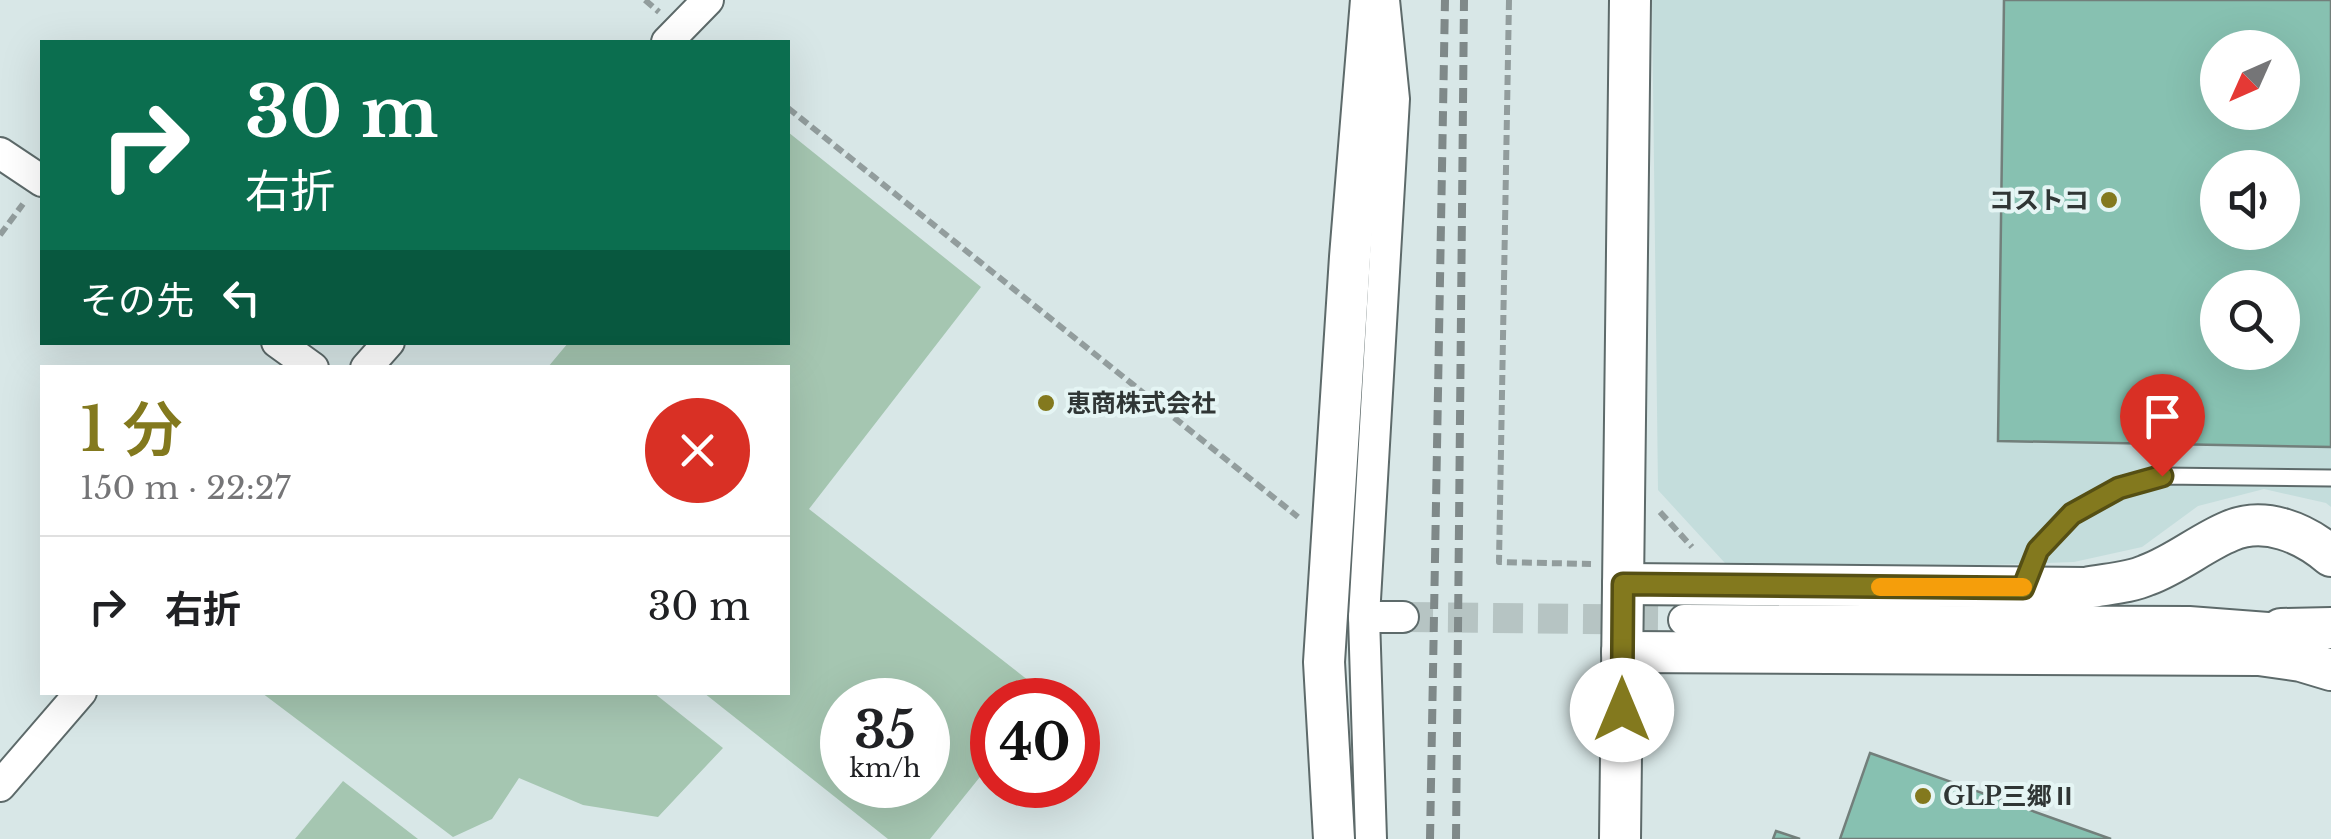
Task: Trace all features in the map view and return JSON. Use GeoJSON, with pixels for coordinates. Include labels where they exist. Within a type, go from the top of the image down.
{"type":"FeatureCollection","features":[{"type":"Feature","properties":{"kind":"street"},"geometry":{"type":"LineString","coordinates":[[670,40],[708,0]]}},
{"type":"Feature","properties":{"kind":"street"},"geometry":{"type":"LineString","coordinates":[[1334,839],[1324,662],[1350,257],[1372,0]]}},
{"type":"Feature","properties":{"kind":"street"},"geometry":{"type":"LineString","coordinates":[[1371,839],[1364,617],[1394,99],[1384,0]]}},
{"type":"Feature","properties":{"kind":"street"},"geometry":{"type":"LineString","coordinates":[[1620,839],[1630,0]]}},
{"type":"Feature","properties":{"kind":"street"},"geometry":{"type":"LineString","coordinates":[[0,153],[40,180]]}},
{"type":"Feature","properties":{"kind":"street"},"geometry":{"type":"LineString","coordinates":[[281,345],[309,365]]}},
{"type":"Feature","properties":{"kind":"street"},"geometry":{"type":"LineString","coordinates":[[369,365],[387,345]]}},
{"type":"Feature","properties":{"kind":"street"},"geometry":{"type":"LineString","coordinates":[[1623,574],[2086,588],[2142,578],[2232,530],[2267,525],[2294,532],[2331,556]]}},
{"type":"Feature","properties":{"kind":"street"},"geometry":{"type":"LineString","coordinates":[[1364,617],[1404,617]]}},
{"type":"Feature","properties":{"kind":"street"},"geometry":{"type":"LineString","coordinates":[[1684,620],[2189,622],[2280,629],[2331,628]]}},
{"type":"Feature","properties":{"kind":"street"},"geometry":{"type":"LineString","coordinates":[[2280,629],[2331,649]]}},
{"type":"Feature","properties":{"kind":"street"},"geometry":{"type":"LineString","coordinates":[[1622,652],[2259,655],[2331,670]]}},
{"type":"Feature","properties":{"kind":"street"},"geometry":{"type":"LineString","coordinates":[[0,786],[79,695]]}},
{"type":"Feature","properties":{"kind":"lane"},"geometry":{"type":"LineString","coordinates":[[2023,588],[2038,550],[2072,514],[2119,488],[2162,476],[2331,478]]}},
{"type":"Feature","properties":{"kind":"path"},"geometry":{"type":"LineString","coordinates":[[1509,0],[1500,562],[1623,574]]}},
{"type":"Feature","properties":{"kind":"path"},"geometry":{"type":"LineString","coordinates":[[790,110],[1298,517],[1332,517]]}},
{"type":"Feature","properties":{"kind":"path"},"geometry":{"type":"LineString","coordinates":[[1660,494],[1660,513],[1702,557]]}},
{"type":"Feature","properties":{"kind":"shaded area"},"geometry":{"type":"Polygon","coordinates":[[[1652,0],[2331,0],[2331,507],[2264,489],[2198,506],[2142,547],[2074,562],[1735,574],[1658,490],[1652,0]]]}},
{"type":"Feature","properties":{"kind":"green space"},"geometry":{"type":"Polygon","coordinates":[[[790,134],[981,287],[809,509],[1025,678],[970,678],[970,789],[930,839],[888,839],[849,808],[950,808],[950,678],[820,678],[820,785],[707,695],[790,695],[790,365],[550,365],[566,345],[790,345],[790,134]]]}},
{"type":"Feature","properties":{"kind":"green space"},"geometry":{"type":"Polygon","coordinates":[[[265,695],[657,695],[723,748],[658,817],[583,805],[519,778],[492,819],[453,837],[265,695]]]}},
{"type":"Feature","properties":{"kind":"green space"},"geometry":{"type":"Polygon","coordinates":[[[343,781],[418,839],[295,839],[343,781]]]}},
{"type":"Feature","properties":{"kind":"building","name":"コストコ"},"geometry":{"type":"Polygon","coordinates":[[[2004,0],[2331,0],[2331,447],[1998,441],[2004,0]]]}},
{"type":"Feature","properties":{"kind":"building","name":"GLP三郷Ⅱ"},"geometry":{"type":"Polygon","coordinates":[[[1870,753],[2111,839],[1840,839],[1870,753]]]}},
{"type":"Feature","properties":{"kind":"building"},"geometry":{"type":"Polygon","coordinates":[[[1776,831],[1800,839],[1773,839],[1776,831]]]}},
{"type":"Feature","properties":{"kind":"tunnel"},"geometry":{"type":"LineString","coordinates":[[1403,617],[1684,620]]}},
{"type":"Feature","properties":{"kind":"railway"},"geometry":{"type":"LineString","coordinates":[[1430,839],[1445,0]]}},
{"type":"Feature","properties":{"kind":"railway"},"geometry":{"type":"LineString","coordinates":[[1456,839],[1464,0]]}},
{"type":"Feature","properties":{"kind":"slow traffic"},"geometry":{"type":"LineString","coordinates":[[1880,587],[2023,587]]}},
{"type":"Feature","properties":{"kind":"place","name":"コストコ"},"geometry":{"type":"Point","coordinates":[2109,200]}},
{"type":"Feature","properties":{"kind":"place","name":"恵商株式会社"},"geometry":{"type":"Point","coordinates":[1046,403]}},
{"type":"Feature","properties":{"kind":"place","name":"GLP三郷Ⅱ"},"geometry":{"type":"Point","coordinates":[1923,796]}},
{"type":"Feature","properties":{"kind":"route"},"geometry":{"type":"LineString","coordinates":[[1622,710],[1623,584],[2023,588],[2038,550],[2072,514],[2119,488],[2162,476]]}}]}
